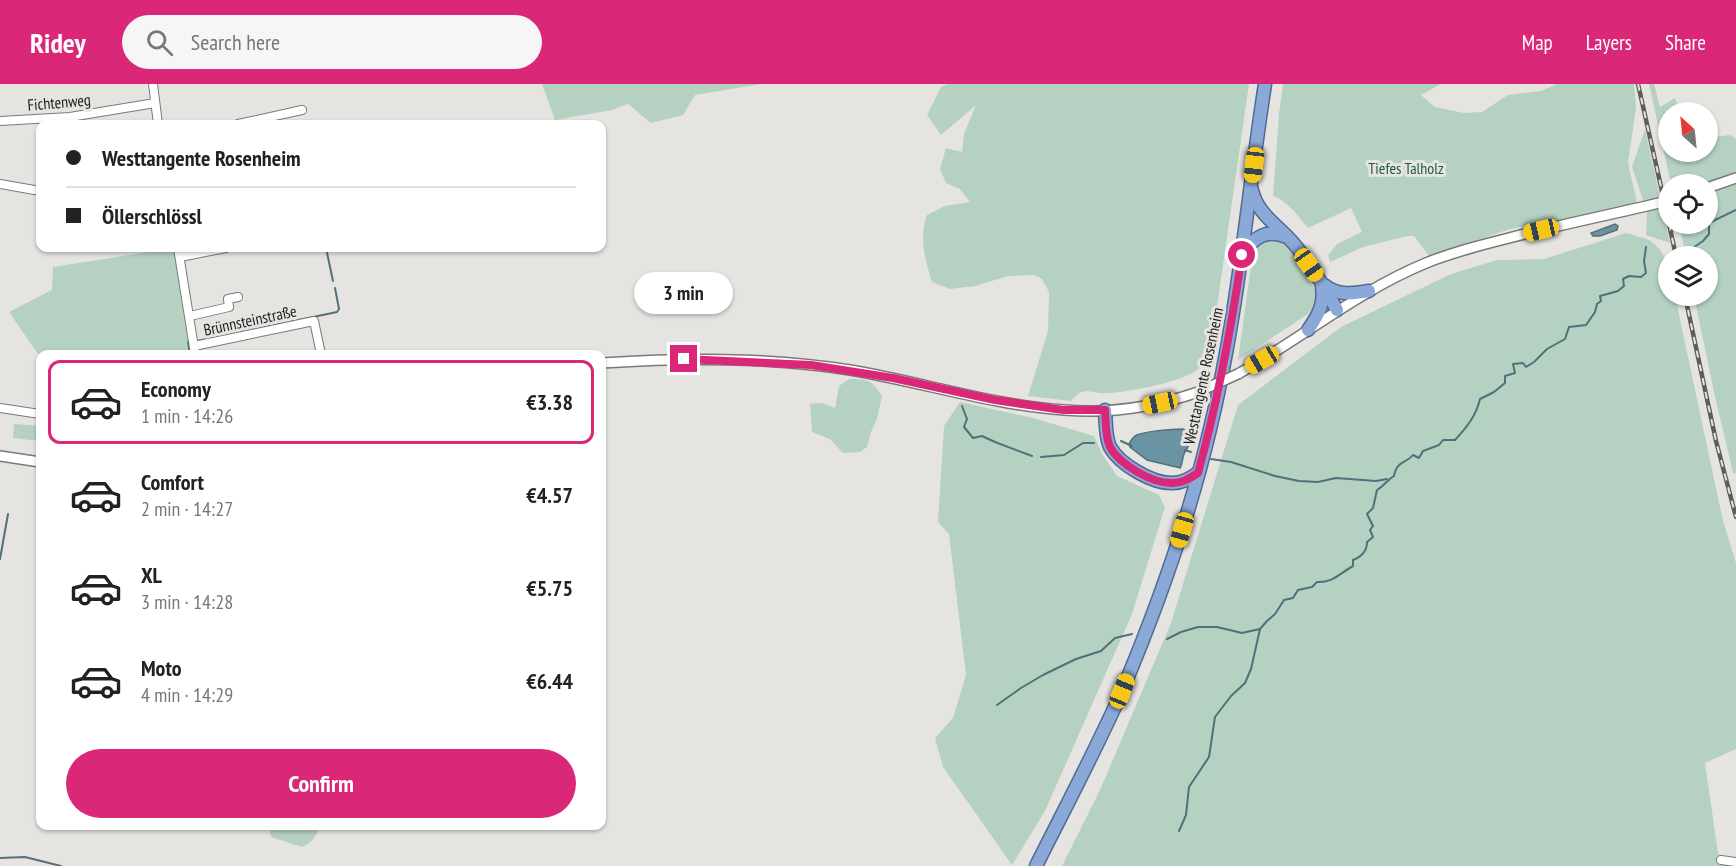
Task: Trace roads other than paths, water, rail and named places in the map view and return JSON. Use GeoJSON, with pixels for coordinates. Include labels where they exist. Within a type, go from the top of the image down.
{"type":"FeatureCollection","features":[{"type":"Feature","properties":{"kind":"highway"},"geometry":{"type":"LineString","coordinates":[[1265,84],[1251,187],[1253,198],[1262,213],[1288,237],[1321,282],[1337,310]]}},
{"type":"Feature","properties":{"kind":"highway","name":"Westtangente Rosenheim"},"geometry":{"type":"LineString","coordinates":[[1036,866],[1122,691],[1172,561],[1210,429],[1227,350],[1251,187]]}},
{"type":"Feature","properties":{"kind":"highway"},"geometry":{"type":"LineString","coordinates":[[1242,255],[1252,242],[1265,234],[1273,233],[1288,237]]}},
{"type":"Feature","properties":{"kind":"highway"},"geometry":{"type":"LineString","coordinates":[[1321,282],[1335,292],[1345,294],[1369,291]]}},
{"type":"Feature","properties":{"kind":"highway"},"geometry":{"type":"LineString","coordinates":[[1308,330],[1318,316],[1321,307],[1323,292],[1321,282]]}},
{"type":"Feature","properties":{"kind":"highway"},"geometry":{"type":"LineString","coordinates":[[1105,410],[1107,439],[1123,463],[1138,473],[1171,483],[1185,481],[1198,473]]}},
{"type":"Feature","properties":{"kind":"highway"},"geometry":{"type":"LineString","coordinates":[[1171,483],[1185,498],[1188,509]]}},
{"type":"Feature","properties":{"kind":"street"},"geometry":{"type":"LineString","coordinates":[[153,84],[157,120]]}},
{"type":"Feature","properties":{"kind":"street","name":"Fichtenweg"},"geometry":{"type":"LineString","coordinates":[[75,120],[155,103]]}},
{"type":"Feature","properties":{"kind":"street"},"geometry":{"type":"LineString","coordinates":[[256,120],[302,110]]}},
{"type":"Feature","properties":{"kind":"street","name":"Fichtenweg"},"geometry":{"type":"LineString","coordinates":[[0,121],[36,121]]}},
{"type":"Feature","properties":{"kind":"street"},"geometry":{"type":"LineString","coordinates":[[1718,184],[1736,178]]}},
{"type":"Feature","properties":{"kind":"street"},"geometry":{"type":"LineString","coordinates":[[0,184],[36,190]]}},
{"type":"Feature","properties":{"kind":"street"},"geometry":{"type":"LineString","coordinates":[[606,363],[684,359],[811,365],[882,376],[995,400],[1063,410],[1142,407],[1179,399],[1238,374],[1369,291],[1426,263],[1475,247],[1658,203]]}},
{"type":"Feature","properties":{"kind":"street"},"geometry":{"type":"LineString","coordinates":[[179,252],[194,350]]}},
{"type":"Feature","properties":{"kind":"street"},"geometry":{"type":"LineString","coordinates":[[180,257],[206,252]]}},
{"type":"Feature","properties":{"kind":"street"},"geometry":{"type":"LineString","coordinates":[[190,316],[229,307],[228,299],[238,297]]}},
{"type":"Feature","properties":{"kind":"street","name":"Brünnsteinstraße"},"geometry":{"type":"LineString","coordinates":[[194,350],[314,321],[320,350]]}},
{"type":"Feature","properties":{"kind":"street"},"geometry":{"type":"LineString","coordinates":[[0,408],[36,413]]}},
{"type":"Feature","properties":{"kind":"street"},"geometry":{"type":"LineString","coordinates":[[0,456],[36,461]]}},
{"type":"Feature","properties":{"kind":"street"},"geometry":{"type":"LineString","coordinates":[[1721,860],[1736,862]]}},
{"type":"Feature","properties":{"kind":"water"},"geometry":{"type":"Polygon","coordinates":[[[1615,224],[1618,226],[1617,230],[1600,236],[1593,236],[1591,233],[1615,224]]]}},
{"type":"Feature","properties":{"kind":"water"},"geometry":{"type":"Polygon","coordinates":[[[1183,429],[1190,434],[1191,440],[1180,468],[1147,460],[1129,444],[1139,434],[1183,429]]]}},
{"type":"Feature","properties":{"kind":"waterway"},"geometry":{"type":"LineString","coordinates":[[1696,246],[1709,234],[1709,223],[1736,210]]}},
{"type":"Feature","properties":{"kind":"waterway"},"geometry":{"type":"LineString","coordinates":[[1179,831],[1186,815],[1189,787],[1209,757],[1215,717],[1231,696],[1245,683],[1251,669],[1260,629],[1275,614],[1284,600],[1293,598],[1298,590],[1332,579],[1353,566],[1353,560],[1363,553],[1367,542],[1373,537],[1370,530],[1373,526],[1367,514],[1373,508],[1377,490],[1394,476],[1397,467],[1413,455],[1419,458],[1423,451],[1439,445],[1443,440],[1455,440],[1470,421],[1480,399],[1505,383],[1505,376],[1515,373],[1513,364],[1523,363],[1526,367],[1534,362],[1547,349],[1565,339],[1569,327],[1586,325],[1595,312],[1597,304],[1601,301],[1600,296],[1618,291],[1624,286],[1623,279],[1629,276],[1641,277],[1646,273],[1644,261],[1646,247]]}},
{"type":"Feature","properties":{"kind":"waterway"},"geometry":{"type":"LineString","coordinates":[[327,252],[333,281]]}},
{"type":"Feature","properties":{"kind":"waterway"},"geometry":{"type":"LineString","coordinates":[[197,341],[337,312],[339,309],[335,288]]}},
{"type":"Feature","properties":{"kind":"waterway"},"geometry":{"type":"LineString","coordinates":[[188,342],[189,350]]}},
{"type":"Feature","properties":{"kind":"waterway"},"geometry":{"type":"LineString","coordinates":[[962,406],[967,419],[964,427],[973,438],[982,436],[1032,456]]}},
{"type":"Feature","properties":{"kind":"waterway"},"geometry":{"type":"LineString","coordinates":[[1121,441],[1132,446]]}},
{"type":"Feature","properties":{"kind":"waterway"},"geometry":{"type":"LineString","coordinates":[[1041,457],[1064,455],[1083,443],[1094,443]]}},
{"type":"Feature","properties":{"kind":"waterway"},"geometry":{"type":"LineString","coordinates":[[1185,450],[1191,452]]}},
{"type":"Feature","properties":{"kind":"waterway"},"geometry":{"type":"LineString","coordinates":[[1211,459],[1231,462],[1299,481],[1318,482],[1336,478],[1376,481],[1387,479]]}},
{"type":"Feature","properties":{"kind":"waterway"},"geometry":{"type":"LineString","coordinates":[[0,559],[8,514]]}},
{"type":"Feature","properties":{"kind":"waterway"},"geometry":{"type":"LineString","coordinates":[[1167,639],[1198,627],[1217,627],[1242,633],[1260,629]]}},
{"type":"Feature","properties":{"kind":"waterway"},"geometry":{"type":"LineString","coordinates":[[997,705],[1043,675],[1076,659],[1101,651],[1115,638],[1132,634]]}},
{"type":"Feature","properties":{"kind":"waterway"},"geometry":{"type":"LineString","coordinates":[[0,858],[25,857],[61,866]]}},
{"type":"Feature","properties":{"kind":"railway"},"geometry":{"type":"LineString","coordinates":[[1638,84],[1658,174]]}},
{"type":"Feature","properties":{"kind":"railway"},"geometry":{"type":"LineString","coordinates":[[1671,234],[1674,246]]}},
{"type":"Feature","properties":{"kind":"railway"},"geometry":{"type":"LineString","coordinates":[[1687,306],[1716,441],[1736,517]]}},
{"type":"Feature","properties":{"kind":"park label","name":"Tiefes Talholz"},"geometry":{"type":"Point","coordinates":[1406,168]}}]}
